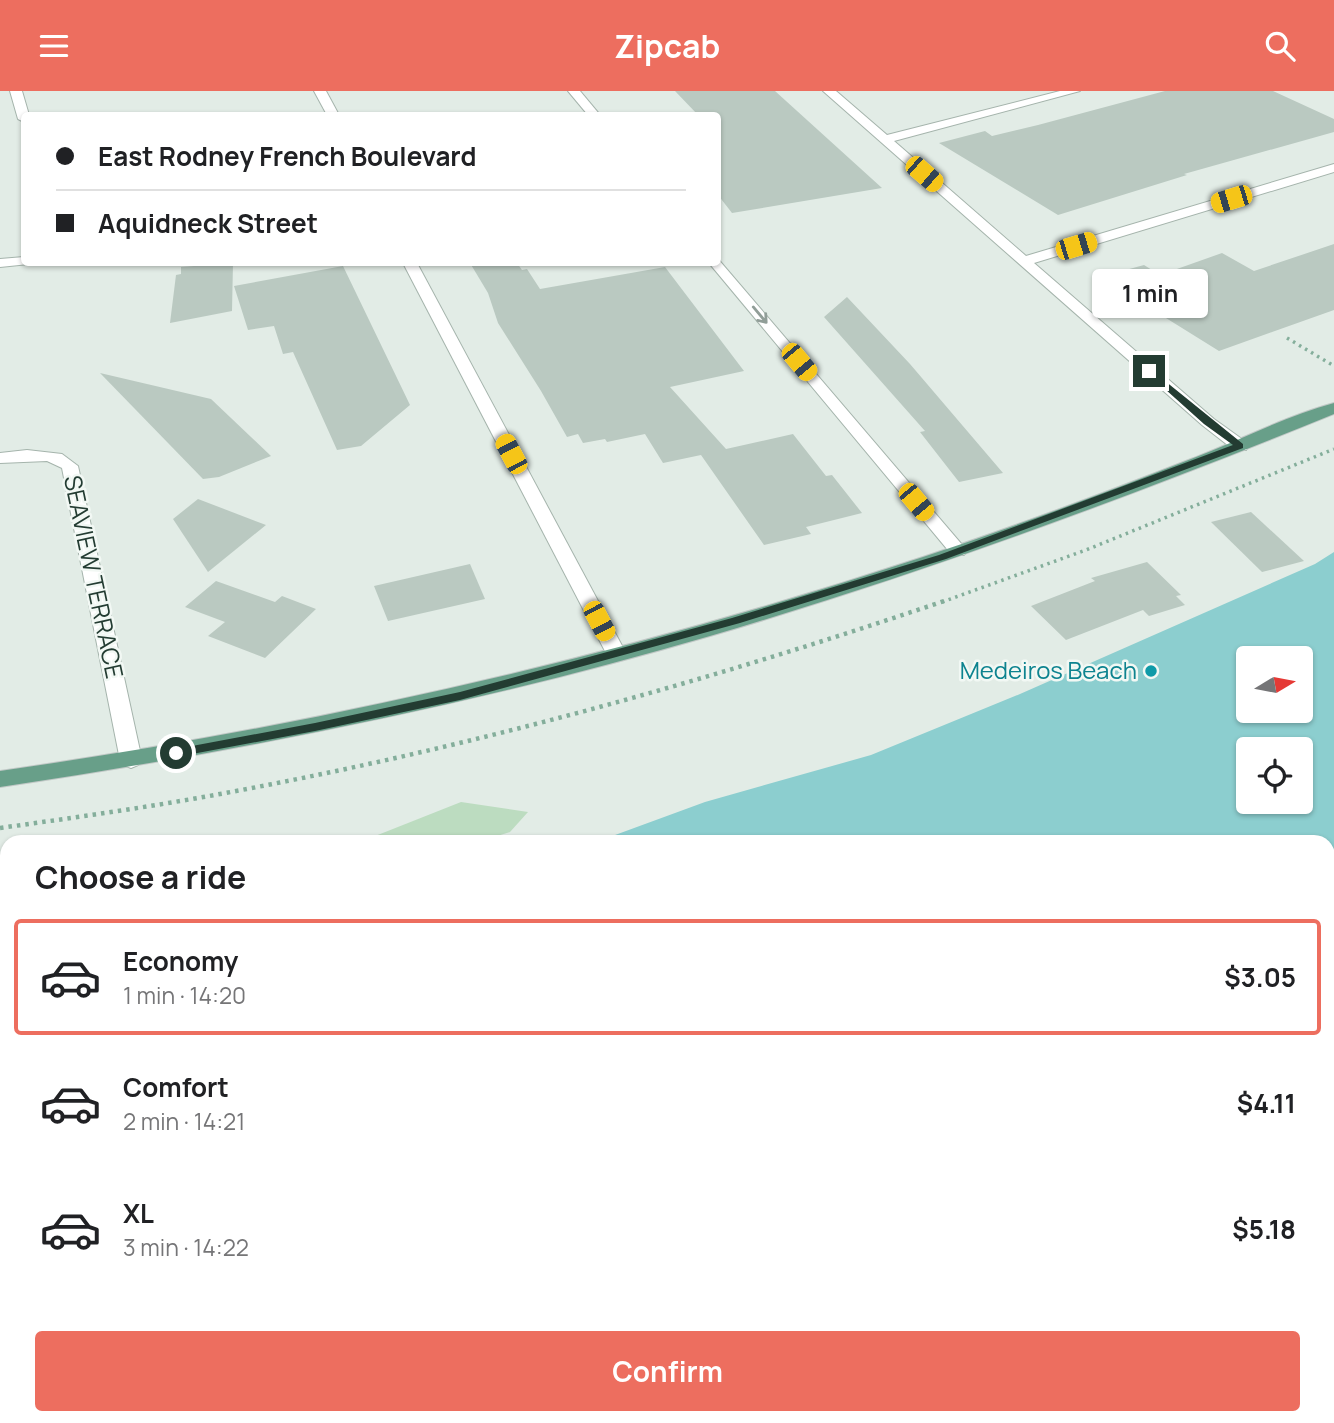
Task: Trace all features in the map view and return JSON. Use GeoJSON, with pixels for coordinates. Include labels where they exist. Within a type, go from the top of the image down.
{"type":"FeatureCollection","features":[{"type":"Feature","properties":{"kind":"main road"},"geometry":{"type":"LineString","coordinates":[[0,779],[131,760],[389,712],[617,655],[780,608],[958,551],[1240,446],[1334,408]]}},
{"type":"Feature","properties":{"kind":"street"},"geometry":{"type":"LineString","coordinates":[[16,91],[22,112]]}},
{"type":"Feature","properties":{"kind":"street"},"geometry":{"type":"LineString","coordinates":[[320,91],[331,112]]}},
{"type":"Feature","properties":{"kind":"street"},"geometry":{"type":"LineString","coordinates":[[574,91],[592,112]]}},
{"type":"Feature","properties":{"kind":"street"},"geometry":{"type":"LineString","coordinates":[[829,91],[1208,422],[1240,446]]}},
{"type":"Feature","properties":{"kind":"street"},"geometry":{"type":"LineString","coordinates":[[884,140],[1074,91]]}},
{"type":"Feature","properties":{"kind":"street"},"geometry":{"type":"LineString","coordinates":[[1024,261],[1334,168]]}},
{"type":"Feature","properties":{"kind":"street"},"geometry":{"type":"LineString","coordinates":[[0,263],[21,261]]}},
{"type":"Feature","properties":{"kind":"street"},"geometry":{"type":"LineString","coordinates":[[412,266],[617,655]]}},
{"type":"Feature","properties":{"kind":"street"},"geometry":{"type":"LineString","coordinates":[[719,266],[958,551]]}},
{"type":"Feature","properties":{"kind":"street","name":"SEAVIEW TERRACE"},"geometry":{"type":"LineString","coordinates":[[0,458],[47,456],[66,461],[70,466],[131,760]]}},
{"type":"Feature","properties":{"kind":"path"},"geometry":{"type":"LineString","coordinates":[[1287,338],[1334,366]]}},
{"type":"Feature","properties":{"kind":"green space"},"geometry":{"type":"Polygon","coordinates":[[[461,802],[528,812],[510,832],[500,835],[378,835],[461,802]]]}},
{"type":"Feature","properties":{"kind":"water","name":"Medeiros Beach"},"geometry":{"type":"Polygon","coordinates":[[[1334,552],[1334,835],[615,835],[705,802],[871,755],[1020,694],[1315,564],[1334,552]]]}},
{"type":"Feature","properties":{"kind":"building"},"geometry":{"type":"Polygon","coordinates":[[[675,91],[775,91],[882,188],[732,213],[721,199],[721,112],[695,112],[675,91]]]}},
{"type":"Feature","properties":{"kind":"building"},"geometry":{"type":"Polygon","coordinates":[[[1165,91],[1273,91],[1334,119],[1334,132],[1184,174],[1187,175],[1058,215],[939,143],[985,131],[992,136],[1165,91]]]}},
{"type":"Feature","properties":{"kind":"building"},"geometry":{"type":"Polygon","coordinates":[[[1334,244],[1334,310],[1219,351],[1100,277],[1144,265],[1160,275],[1222,253],[1254,271],[1334,244]]]}},
{"type":"Feature","properties":{"kind":"building"},"geometry":{"type":"Polygon","coordinates":[[[233,266],[232,311],[170,323],[176,275],[181,274],[181,267],[233,266]]]}},
{"type":"Feature","properties":{"kind":"building"},"geometry":{"type":"Polygon","coordinates":[[[343,266],[410,405],[361,446],[337,450],[293,352],[283,354],[274,326],[248,330],[234,286],[343,266]]]}},
{"type":"Feature","properties":{"kind":"building"},"geometry":{"type":"Polygon","coordinates":[[[472,266],[519,266],[522,270],[527,269],[540,289],[665,267],[744,371],[670,387],[726,449],[793,434],[826,476],[832,475],[862,513],[806,527],[811,534],[764,545],[701,455],[663,463],[645,434],[607,442],[605,439],[583,443],[578,434],[567,437],[498,323],[488,293],[472,266]]]}},
{"type":"Feature","properties":{"kind":"building"},"geometry":{"type":"Polygon","coordinates":[[[847,297],[910,364],[1003,473],[959,482],[920,432],[925,431],[824,317],[847,297]]]}},
{"type":"Feature","properties":{"kind":"building"},"geometry":{"type":"Polygon","coordinates":[[[100,373],[211,399],[271,456],[219,477],[203,479],[100,373]]]}},
{"type":"Feature","properties":{"kind":"building"},"geometry":{"type":"Polygon","coordinates":[[[198,499],[266,525],[208,572],[173,519],[198,499]]]}},
{"type":"Feature","properties":{"kind":"building"},"geometry":{"type":"Polygon","coordinates":[[[1251,512],[1304,561],[1262,572],[1211,522],[1251,512]]]}},
{"type":"Feature","properties":{"kind":"building"},"geometry":{"type":"Polygon","coordinates":[[[1147,562],[1181,595],[1176,596],[1185,605],[1149,616],[1143,610],[1066,640],[1031,606],[1095,581],[1091,578],[1147,562]]]}},
{"type":"Feature","properties":{"kind":"building"},"geometry":{"type":"Polygon","coordinates":[[[470,564],[485,599],[388,621],[374,586],[470,564]]]}},
{"type":"Feature","properties":{"kind":"building"},"geometry":{"type":"Polygon","coordinates":[[[216,581],[275,602],[282,596],[316,609],[265,658],[208,636],[225,622],[185,607],[216,581]]]}},
{"type":"Feature","properties":{"kind":"place","name":"Medeiros Beach"},"geometry":{"type":"Point","coordinates":[1151,671]}},
{"type":"Feature","properties":{"kind":"route"},"geometry":{"type":"LineString","coordinates":[[176,753],[460,696],[736,621],[943,557],[1240,446],[1149,371]]}}]}
